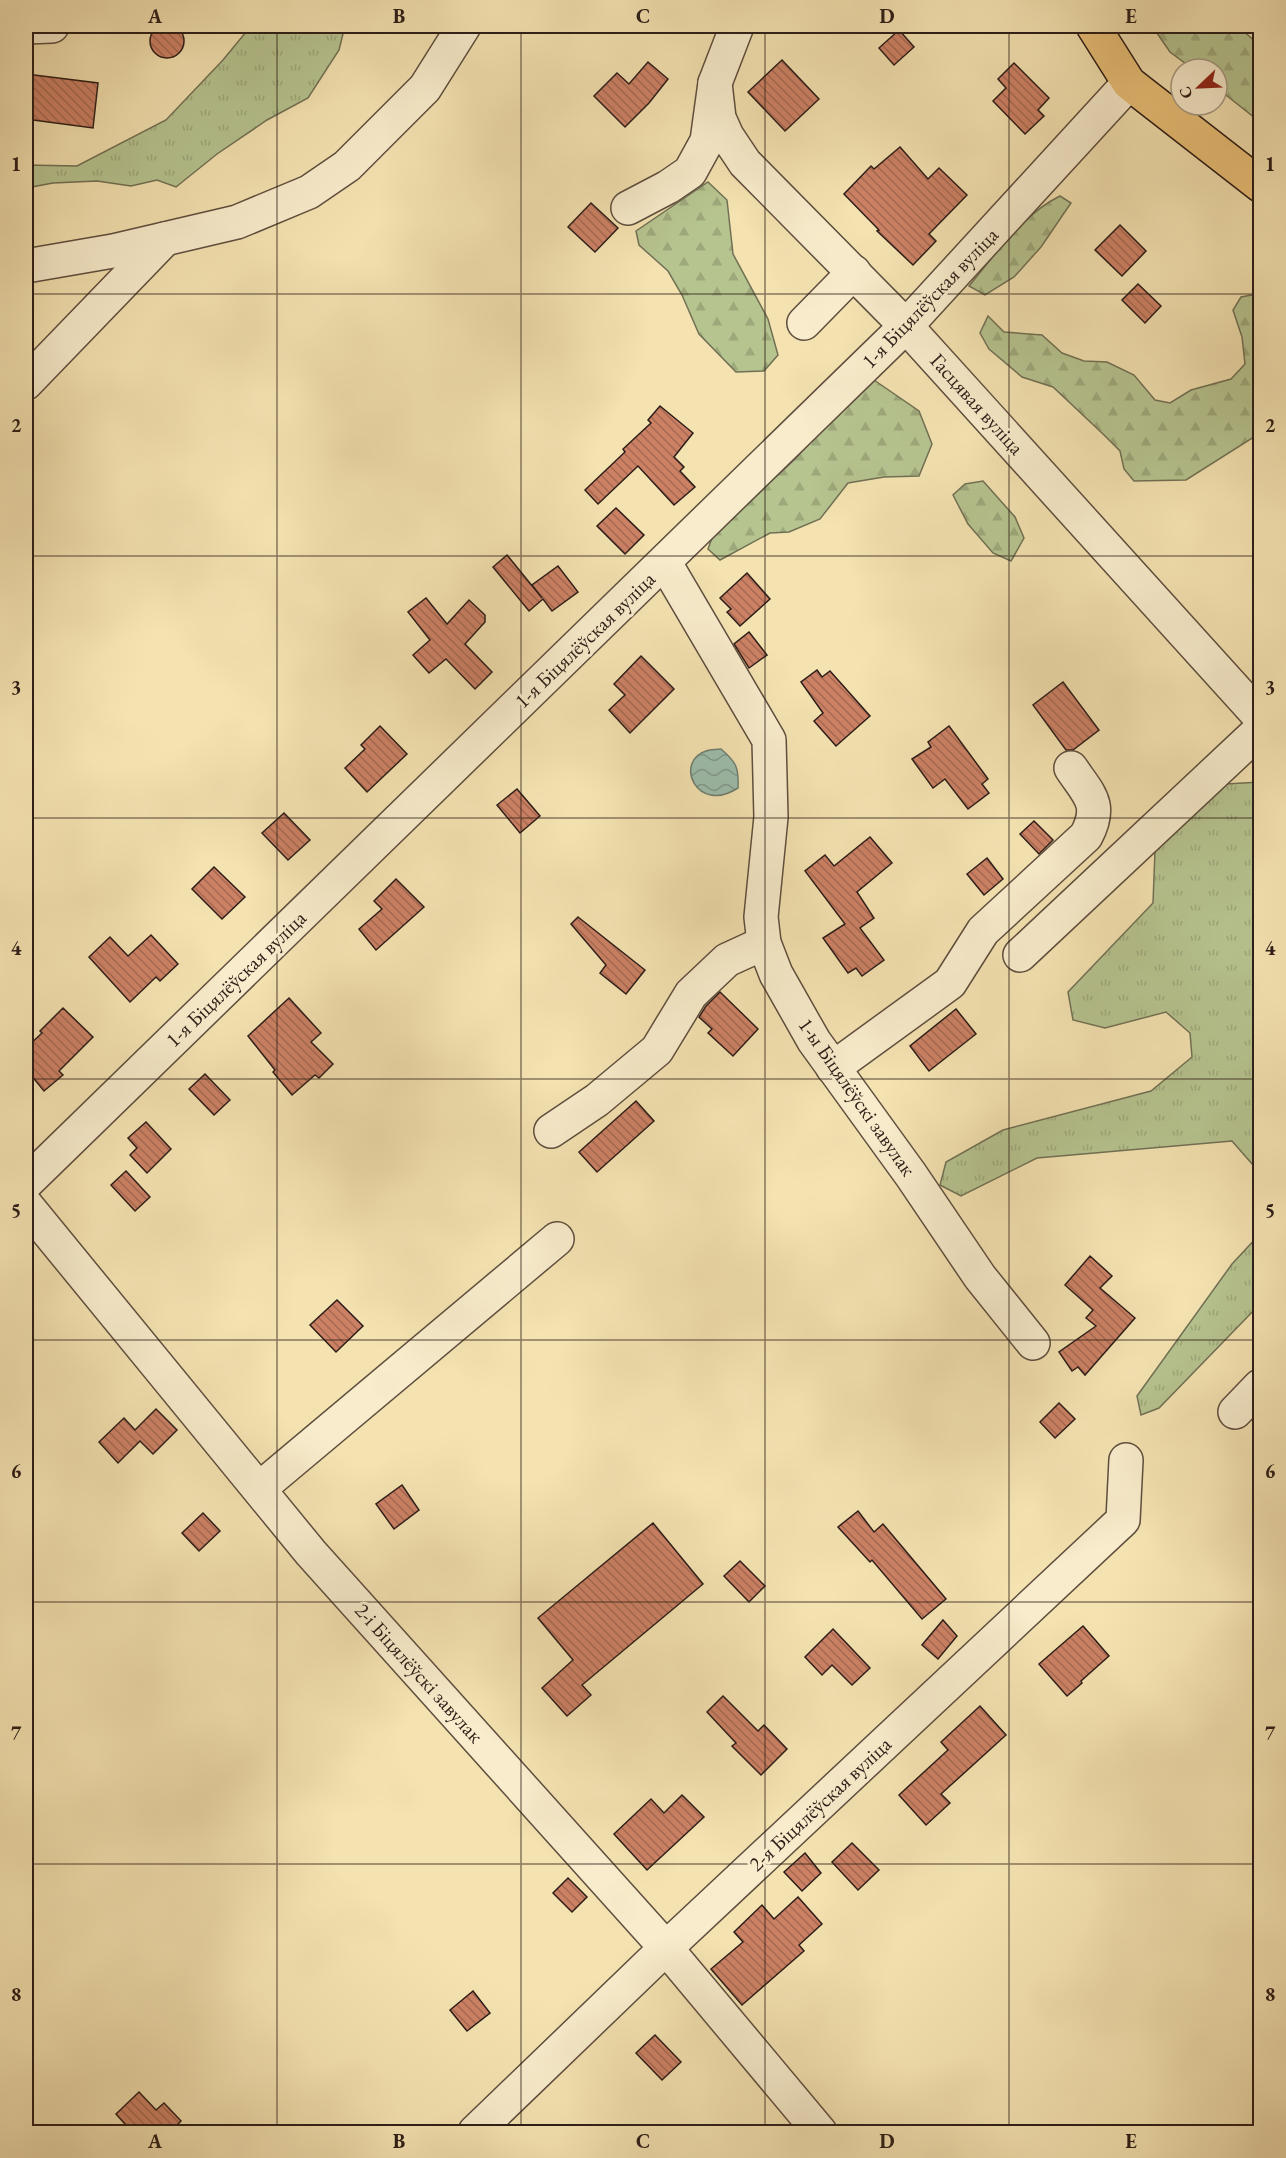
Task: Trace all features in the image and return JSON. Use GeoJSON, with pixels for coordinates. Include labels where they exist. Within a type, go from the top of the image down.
{"type":"FeatureCollection","features":[{"type":"Feature","properties":{"kind":"main road"},"geometry":{"type":"LineString","coordinates":[[1093,26],[1130,83],[1260,185]]}},
{"type":"Feature","properties":{"kind":"street"},"geometry":{"type":"LineString","coordinates":[[26,27],[52,26]]}},
{"type":"Feature","properties":{"kind":"street"},"geometry":{"type":"LineString","coordinates":[[26,266],[113,251],[237,222],[309,192],[347,166],[425,88],[464,26]]}},
{"type":"Feature","properties":{"kind":"street"},"geometry":{"type":"LineString","coordinates":[[628,208],[668,187],[690,172],[707,141],[715,82],[738,26]]}},
{"type":"Feature","properties":{"kind":"street","name":"Гасцявая вуліца"},"geometry":{"type":"LineString","coordinates":[[715,82],[719,118],[727,136],[745,163],[906,326],[1260,717]]}},
{"type":"Feature","properties":{"kind":"street","name":"1-я Біцялёўская вуліца"},"geometry":{"type":"LineString","coordinates":[[26,1183],[906,326],[1130,83]]}},
{"type":"Feature","properties":{"kind":"street"},"geometry":{"type":"LineString","coordinates":[[26,383],[165,239]]}},
{"type":"Feature","properties":{"kind":"street"},"geometry":{"type":"LineString","coordinates":[[804,323],[854,272]]}},
{"type":"Feature","properties":{"kind":"street","name":"1-ы Біцялёўскі завулак"},"geometry":{"type":"LineString","coordinates":[[665,563],[769,740],[771,817],[761,917],[764,943],[782,983],[814,1041],[980,1277],[1033,1343]]}},
{"type":"Feature","properties":{"kind":"street"},"geometry":{"type":"LineString","coordinates":[[1020,955],[1260,730]]}},
{"type":"Feature","properties":{"kind":"street"},"geometry":{"type":"LineString","coordinates":[[833,1068],[950,983],[984,930],[1086,836],[1094,819],[1094,806],[1071,768]]}},
{"type":"Feature","properties":{"kind":"street"},"geometry":{"type":"LineString","coordinates":[[550,1131],[597,1100],[657,1050],[690,994],[727,960],[764,943]]}},
{"type":"Feature","properties":{"kind":"street","name":"2-і Біцялёўскі завулак"},"geometry":{"type":"LineString","coordinates":[[26,1205],[311,1553],[666,1948],[820,2133]]}},
{"type":"Feature","properties":{"kind":"street"},"geometry":{"type":"LineString","coordinates":[[259,1489],[557,1239]]}},
{"type":"Feature","properties":{"kind":"street"},"geometry":{"type":"LineString","coordinates":[[1235,1412],[1260,1386]]}},
{"type":"Feature","properties":{"kind":"street","name":"2-я Біцялёўская вуліца"},"geometry":{"type":"LineString","coordinates":[[475,2133],[666,1948],[1123,1520],[1126,1460]]}},
{"type":"Feature","properties":{"kind":"green space"},"geometry":{"type":"Polygon","coordinates":[[[251,26],[345,26],[339,50],[308,98],[267,120],[217,154],[176,187],[157,180],[131,186],[97,181],[53,183],[26,188],[26,165],[77,166],[166,120],[223,60],[251,26]]]}},
{"type":"Feature","properties":{"kind":"green space"},"geometry":{"type":"Polygon","coordinates":[[[1152,26],[1238,26],[1260,46],[1260,122],[1229,97],[1229,57],[1177,57],[1170,52],[1152,26]]]}},
{"type":"Feature","properties":{"kind":"green space"},"geometry":{"type":"Polygon","coordinates":[[[708,182],[727,200],[733,254],[768,319],[778,355],[764,371],[736,372],[699,334],[682,295],[668,271],[639,245],[636,231],[708,182]]]}},
{"type":"Feature","properties":{"kind":"green space"},"geometry":{"type":"Polygon","coordinates":[[[1060,196],[1071,203],[1041,247],[1014,277],[985,295],[969,286],[1022,224],[1060,196]]]}},
{"type":"Feature","properties":{"kind":"green space"},"geometry":{"type":"Polygon","coordinates":[[[1260,295],[1260,428],[1254,437],[1186,480],[1134,481],[1124,469],[1120,451],[1103,434],[1053,387],[1022,377],[989,349],[980,333],[988,316],[1004,332],[1042,335],[1062,353],[1084,361],[1107,362],[1134,375],[1155,400],[1170,403],[1191,390],[1231,379],[1245,364],[1242,337],[1233,310],[1241,297],[1260,295]]]}},
{"type":"Feature","properties":{"kind":"green space"},"geometry":{"type":"Polygon","coordinates":[[[874,380],[919,411],[932,444],[919,476],[884,477],[848,483],[820,519],[789,532],[770,533],[720,560],[708,549],[713,535],[794,460],[838,412],[874,380]]]}},
{"type":"Feature","properties":{"kind":"green space"},"geometry":{"type":"Polygon","coordinates":[[[983,481],[1015,517],[1024,538],[1011,561],[993,553],[968,524],[953,495],[965,484],[983,481]]]}},
{"type":"Feature","properties":{"kind":"green space"},"geometry":{"type":"Polygon","coordinates":[[[1260,782],[1260,1173],[1232,1141],[1037,1158],[961,1196],[940,1185],[946,1162],[1003,1130],[1151,1091],[1192,1057],[1190,1033],[1166,1012],[1105,1028],[1073,1020],[1068,992],[1153,903],[1155,851],[1188,806],[1226,784],[1260,782]]]}},
{"type":"Feature","properties":{"kind":"green space"},"geometry":{"type":"Polygon","coordinates":[[[1260,1234],[1260,1304],[1159,1408],[1141,1415],[1137,1396],[1232,1264],[1260,1234]]]}},
{"type":"Feature","properties":{"kind":"water"},"geometry":{"type":"Polygon","coordinates":[[[721,749],[736,766],[738,788],[723,795],[711,795],[701,791],[694,783],[691,774],[692,765],[696,757],[706,751],[721,749]]]}},
{"type":"Feature","properties":{"kind":"building"},"geometry":{"type":"Polygon","coordinates":[[[167,24],[179,29],[184,41],[179,53],[167,58],[155,53],[150,41],[155,29],[167,24]]]}},
{"type":"Feature","properties":{"kind":"building"},"geometry":{"type":"Polygon","coordinates":[[[899,30],[914,47],[894,65],[879,48],[899,30]]]}},
{"type":"Feature","properties":{"kind":"building"},"geometry":{"type":"Polygon","coordinates":[[[782,60],[819,99],[785,131],[748,92],[782,60]]]}},
{"type":"Feature","properties":{"kind":"building"},"geometry":{"type":"Polygon","coordinates":[[[648,62],[668,79],[649,103],[625,127],[594,96],[617,73],[629,84],[648,62]]]}},
{"type":"Feature","properties":{"kind":"building"},"geometry":{"type":"Polygon","coordinates":[[[1014,63],[1049,98],[1038,110],[1044,116],[1025,134],[993,101],[1006,88],[998,79],[1014,63]]]}},
{"type":"Feature","properties":{"kind":"building"},"geometry":{"type":"Polygon","coordinates":[[[26,74],[98,83],[93,128],[26,119],[26,74]]]}},
{"type":"Feature","properties":{"kind":"building"},"geometry":{"type":"Polygon","coordinates":[[[900,147],[928,179],[939,168],[967,195],[929,234],[936,241],[913,265],[877,231],[879,230],[844,194],[871,166],[874,169],[900,147]]]}},
{"type":"Feature","properties":{"kind":"building"},"geometry":{"type":"Polygon","coordinates":[[[591,203],[618,228],[595,252],[568,227],[591,203]]]}},
{"type":"Feature","properties":{"kind":"building"},"geometry":{"type":"Polygon","coordinates":[[[1120,225],[1146,251],[1122,276],[1095,250],[1120,225]]]}},
{"type":"Feature","properties":{"kind":"building"},"geometry":{"type":"Polygon","coordinates":[[[1138,284],[1161,306],[1145,323],[1122,300],[1138,284]]]}},
{"type":"Feature","properties":{"kind":"building"},"geometry":{"type":"Polygon","coordinates":[[[660,406],[693,433],[674,457],[684,467],[680,471],[695,487],[674,505],[638,466],[598,504],[585,490],[625,452],[623,449],[651,423],[648,420],[660,406]]]}},
{"type":"Feature","properties":{"kind":"building"},"geometry":{"type":"Polygon","coordinates":[[[616,508],[644,535],[625,554],[597,526],[616,508]]]}},
{"type":"Feature","properties":{"kind":"building"},"geometry":{"type":"Polygon","coordinates":[[[507,555],[542,598],[532,585],[558,566],[578,592],[552,611],[543,599],[529,611],[493,567],[507,555]]]}},
{"type":"Feature","properties":{"kind":"building"},"geometry":{"type":"Polygon","coordinates":[[[747,573],[770,599],[740,626],[727,612],[731,609],[720,598],[747,573]]]}},
{"type":"Feature","properties":{"kind":"building"},"geometry":{"type":"Polygon","coordinates":[[[426,598],[447,624],[469,600],[485,615],[485,622],[465,644],[492,672],[475,689],[446,659],[429,673],[413,655],[430,640],[408,612],[426,598]]]}},
{"type":"Feature","properties":{"kind":"building"},"geometry":{"type":"Polygon","coordinates":[[[749,632],[767,655],[749,668],[734,644],[749,632]]]}},
{"type":"Feature","properties":{"kind":"building"},"geometry":{"type":"Polygon","coordinates":[[[641,656],[674,689],[630,733],[609,710],[625,695],[614,684],[641,656]]]}},
{"type":"Feature","properties":{"kind":"building"},"geometry":{"type":"Polygon","coordinates":[[[817,670],[822,677],[830,671],[870,716],[836,746],[814,721],[823,713],[801,682],[817,670]]]}},
{"type":"Feature","properties":{"kind":"building"},"geometry":{"type":"Polygon","coordinates":[[[1063,682],[1099,730],[1073,750],[1066,750],[1033,705],[1063,682]]]}},
{"type":"Feature","properties":{"kind":"building"},"geometry":{"type":"Polygon","coordinates":[[[380,726],[407,754],[367,792],[345,768],[365,749],[361,745],[380,726]]]}},
{"type":"Feature","properties":{"kind":"building"},"geometry":{"type":"Polygon","coordinates":[[[949,726],[988,779],[982,784],[989,793],[968,809],[945,779],[933,788],[912,759],[931,747],[928,742],[949,726]]]}},
{"type":"Feature","properties":{"kind":"building"},"geometry":{"type":"Polygon","coordinates":[[[517,789],[540,816],[520,833],[497,805],[517,789]]]}},
{"type":"Feature","properties":{"kind":"building"},"geometry":{"type":"Polygon","coordinates":[[[284,813],[310,840],[288,860],[262,833],[284,813]]]}},
{"type":"Feature","properties":{"kind":"building"},"geometry":{"type":"Polygon","coordinates":[[[1034,821],[1053,840],[1039,854],[1020,834],[1034,821]]]}},
{"type":"Feature","properties":{"kind":"building"},"geometry":{"type":"Polygon","coordinates":[[[870,837],[892,863],[857,892],[874,918],[860,928],[884,960],[862,976],[856,968],[848,973],[823,938],[845,924],[805,871],[825,855],[834,866],[870,837]]]}},
{"type":"Feature","properties":{"kind":"building"},"geometry":{"type":"Polygon","coordinates":[[[987,858],[1003,879],[984,895],[967,874],[987,858]]]}},
{"type":"Feature","properties":{"kind":"building"},"geometry":{"type":"Polygon","coordinates":[[[214,867],[245,897],[222,919],[192,889],[214,867]]]}},
{"type":"Feature","properties":{"kind":"building"},"geometry":{"type":"Polygon","coordinates":[[[396,879],[424,907],[376,950],[359,929],[382,909],[374,901],[396,879]]]}},
{"type":"Feature","properties":{"kind":"building"},"geometry":{"type":"Polygon","coordinates":[[[578,917],[645,970],[626,994],[600,973],[606,965],[571,924],[578,917]]]}},
{"type":"Feature","properties":{"kind":"building"},"geometry":{"type":"Polygon","coordinates":[[[151,935],[178,964],[160,981],[156,977],[130,1002],[89,957],[110,937],[128,956],[151,935]]]}},
{"type":"Feature","properties":{"kind":"building"},"geometry":{"type":"Polygon","coordinates":[[[720,992],[758,1029],[733,1056],[708,1033],[712,1029],[699,1017],[720,992]]]}},
{"type":"Feature","properties":{"kind":"building"},"geometry":{"type":"Polygon","coordinates":[[[289,998],[321,1033],[311,1042],[333,1064],[319,1078],[315,1075],[292,1095],[248,1036],[289,998]]]}},
{"type":"Feature","properties":{"kind":"building"},"geometry":{"type":"Polygon","coordinates":[[[63,1008],[93,1037],[59,1071],[63,1075],[44,1091],[26,1069],[26,1048],[63,1008]]]}},
{"type":"Feature","properties":{"kind":"building"},"geometry":{"type":"Polygon","coordinates":[[[956,1009],[976,1034],[929,1071],[910,1046],[956,1009]]]}},
{"type":"Feature","properties":{"kind":"building"},"geometry":{"type":"Polygon","coordinates":[[[205,1074],[230,1100],[214,1115],[189,1089],[205,1074]]]}},
{"type":"Feature","properties":{"kind":"building"},"geometry":{"type":"Polygon","coordinates":[[[636,1101],[654,1121],[597,1172],[579,1152],[636,1101]]]}},
{"type":"Feature","properties":{"kind":"building"},"geometry":{"type":"Polygon","coordinates":[[[146,1122],[171,1149],[147,1173],[130,1155],[137,1148],[128,1138],[146,1122]]]}},
{"type":"Feature","properties":{"kind":"building"},"geometry":{"type":"Polygon","coordinates":[[[126,1171],[150,1197],[135,1211],[111,1185],[126,1171]]]}},
{"type":"Feature","properties":{"kind":"building"},"geometry":{"type":"Polygon","coordinates":[[[1090,1256],[1112,1276],[1100,1288],[1135,1318],[1085,1375],[1078,1367],[1072,1371],[1059,1352],[1096,1326],[1086,1318],[1093,1310],[1065,1285],[1090,1256]]]}},
{"type":"Feature","properties":{"kind":"building"},"geometry":{"type":"Polygon","coordinates":[[[337,1300],[363,1326],[336,1352],[310,1325],[337,1300]]]}},
{"type":"Feature","properties":{"kind":"building"},"geometry":{"type":"Polygon","coordinates":[[[1059,1403],[1075,1419],[1055,1438],[1040,1422],[1059,1403]]]}},
{"type":"Feature","properties":{"kind":"building"},"geometry":{"type":"Polygon","coordinates":[[[156,1409],[177,1430],[153,1454],[140,1441],[118,1463],[99,1442],[124,1418],[135,1430],[156,1409]]]}},
{"type":"Feature","properties":{"kind":"building"},"geometry":{"type":"Polygon","coordinates":[[[402,1485],[419,1510],[394,1529],[376,1504],[402,1485]]]}},
{"type":"Feature","properties":{"kind":"building"},"geometry":{"type":"Polygon","coordinates":[[[858,1511],[874,1532],[883,1524],[946,1599],[922,1619],[872,1560],[870,1562],[838,1527],[858,1511]]]}},
{"type":"Feature","properties":{"kind":"building"},"geometry":{"type":"Polygon","coordinates":[[[203,1513],[220,1531],[199,1551],[182,1533],[203,1513]]]}},
{"type":"Feature","properties":{"kind":"building"},"geometry":{"type":"Polygon","coordinates":[[[653,1523],[703,1584],[582,1685],[591,1695],[567,1716],[542,1688],[573,1660],[538,1618],[653,1523]]]}},
{"type":"Feature","properties":{"kind":"building"},"geometry":{"type":"Polygon","coordinates":[[[740,1561],[765,1586],[749,1602],[724,1576],[740,1561]]]}},
{"type":"Feature","properties":{"kind":"building"},"geometry":{"type":"Polygon","coordinates":[[[943,1620],[957,1636],[938,1659],[922,1645],[943,1620]]]}},
{"type":"Feature","properties":{"kind":"building"},"geometry":{"type":"Polygon","coordinates":[[[1083,1626],[1109,1656],[1067,1696],[1039,1664],[1083,1626]]]}},
{"type":"Feature","properties":{"kind":"building"},"geometry":{"type":"Polygon","coordinates":[[[833,1629],[870,1668],[852,1685],[832,1665],[822,1675],[805,1657],[833,1629]]]}},
{"type":"Feature","properties":{"kind":"building"},"geometry":{"type":"Polygon","coordinates":[[[723,1696],[758,1731],[764,1725],[787,1749],[761,1775],[732,1746],[736,1743],[707,1712],[723,1696]]]}},
{"type":"Feature","properties":{"kind":"building"},"geometry":{"type":"Polygon","coordinates":[[[980,1706],[1006,1735],[941,1794],[950,1803],[926,1825],[899,1795],[948,1750],[941,1742],[980,1706]]]}},
{"type":"Feature","properties":{"kind":"building"},"geometry":{"type":"Polygon","coordinates":[[[682,1795],[704,1817],[647,1870],[614,1834],[651,1799],[664,1813],[682,1795]]]}},
{"type":"Feature","properties":{"kind":"building"},"geometry":{"type":"Polygon","coordinates":[[[852,1843],[879,1870],[858,1890],[832,1862],[852,1843]]]}},
{"type":"Feature","properties":{"kind":"building"},"geometry":{"type":"Polygon","coordinates":[[[805,1853],[821,1873],[802,1891],[784,1872],[805,1853]]]}},
{"type":"Feature","properties":{"kind":"building"},"geometry":{"type":"Polygon","coordinates":[[[568,1878],[587,1897],[572,1912],[553,1893],[568,1878]]]}},
{"type":"Feature","properties":{"kind":"building"},"geometry":{"type":"Polygon","coordinates":[[[798,1897],[822,1924],[799,1945],[804,1951],[742,2005],[711,1969],[743,1942],[734,1932],[762,1905],[774,1919],[798,1897]]]}},
{"type":"Feature","properties":{"kind":"building"},"geometry":{"type":"Polygon","coordinates":[[[473,1991],[490,2013],[467,2031],[450,2010],[473,1991]]]}},
{"type":"Feature","properties":{"kind":"building"},"geometry":{"type":"Polygon","coordinates":[[[655,2035],[681,2062],[662,2080],[636,2053],[655,2035]]]}},
{"type":"Feature","properties":{"kind":"building"},"geometry":{"type":"Polygon","coordinates":[[[139,2092],[156,2110],[164,2103],[181,2121],[169,2133],[133,2133],[116,2114],[139,2092]]]}}]}
